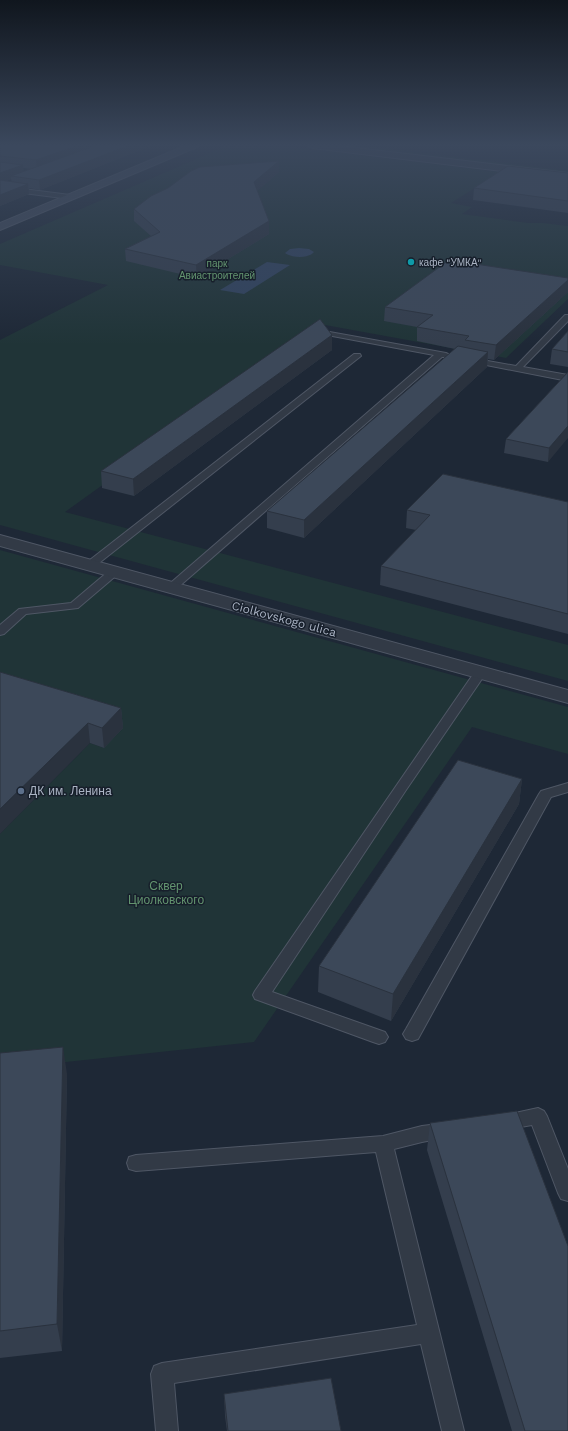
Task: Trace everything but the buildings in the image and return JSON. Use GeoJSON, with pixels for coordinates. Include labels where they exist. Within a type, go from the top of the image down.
{"type":"FeatureCollection","features":[{"type":"Feature","properties":{"kind":"main road"},"geometry":{"type":"LineString","coordinates":[[0,227],[36,212]]}},
{"type":"Feature","properties":{"kind":"street","name":"Ciolkovskogo ulica"},"geometry":{"type":"LineString","coordinates":[[0,540],[568,697]]}},
{"type":"Feature","properties":{"kind":"lane"},"geometry":{"type":"LineString","coordinates":[[518,368],[568,317]]}},
{"type":"Feature","properties":{"kind":"lane"},"geometry":{"type":"LineString","coordinates":[[327,333],[568,378]]}},
{"type":"Feature","properties":{"kind":"lane"},"geometry":{"type":"LineString","coordinates":[[171,588],[440,354]]}},
{"type":"Feature","properties":{"kind":"lane"},"geometry":{"type":"LineString","coordinates":[[90,565],[357,356]]}},
{"type":"Feature","properties":{"kind":"lane"},"geometry":{"type":"LineString","coordinates":[[547,374],[553,368],[568,370]]}},
{"type":"Feature","properties":{"kind":"lane"},"geometry":{"type":"LineString","coordinates":[[0,631],[23,611],[74,606],[114,572]]}},
{"type":"Feature","properties":{"kind":"lane"},"geometry":{"type":"LineString","coordinates":[[379,1038],[261,995],[401,787],[480,673]]}},
{"type":"Feature","properties":{"kind":"lane"},"geometry":{"type":"LineString","coordinates":[[412,1034],[546,794],[568,788]]}},
{"type":"Feature","properties":{"kind":"lane"},"geometry":{"type":"LineString","coordinates":[[484,1125],[538,1116],[568,1194]]}},
{"type":"Feature","properties":{"kind":"lane"},"geometry":{"type":"LineString","coordinates":[[136,1163],[383,1144],[422,1134],[461,1128]]}},
{"type":"Feature","properties":{"kind":"lane"},"geometry":{"type":"LineString","coordinates":[[383,1144],[453,1431]]}},
{"type":"Feature","properties":{"kind":"lane"},"geometry":{"type":"LineString","coordinates":[[167,1431],[162,1374],[429,1333]]}},
{"type":"Feature","properties":{"kind":"green space","name":"парк Авиастроителей"},"geometry":{"type":"Polygon","coordinates":[[[74,212],[465,212],[462,214],[528,223],[568,226],[568,299],[506,358],[325,325],[65,512],[568,645],[568,681],[0,525],[0,340],[108,285],[0,265],[0,244],[74,212]]]}},
{"type":"Feature","properties":{"kind":"green space","name":"Сквер Циолковского"},"geometry":{"type":"Polygon","coordinates":[[[0,550],[568,707],[568,754],[472,727],[254,1042],[0,1069],[0,834],[90,743],[104,748],[0,691],[0,550]]]}},
{"type":"Feature","properties":{"kind":"water"},"geometry":{"type":"Polygon","coordinates":[[[290,249],[309,249],[314,252],[304,257],[292,256],[285,253],[290,249]]]}},
{"type":"Feature","properties":{"kind":"water"},"geometry":{"type":"Polygon","coordinates":[[[267,262],[290,265],[244,294],[220,290],[267,262]]]}},
{"type":"Feature","properties":{"kind":"place","name":"кафе \"УМКА\""},"geometry":{"type":"Point","coordinates":[411,262]}},
{"type":"Feature","properties":{"kind":"place","name":"ДК им. Ленина"},"geometry":{"type":"Point","coordinates":[21,791]}}]}
